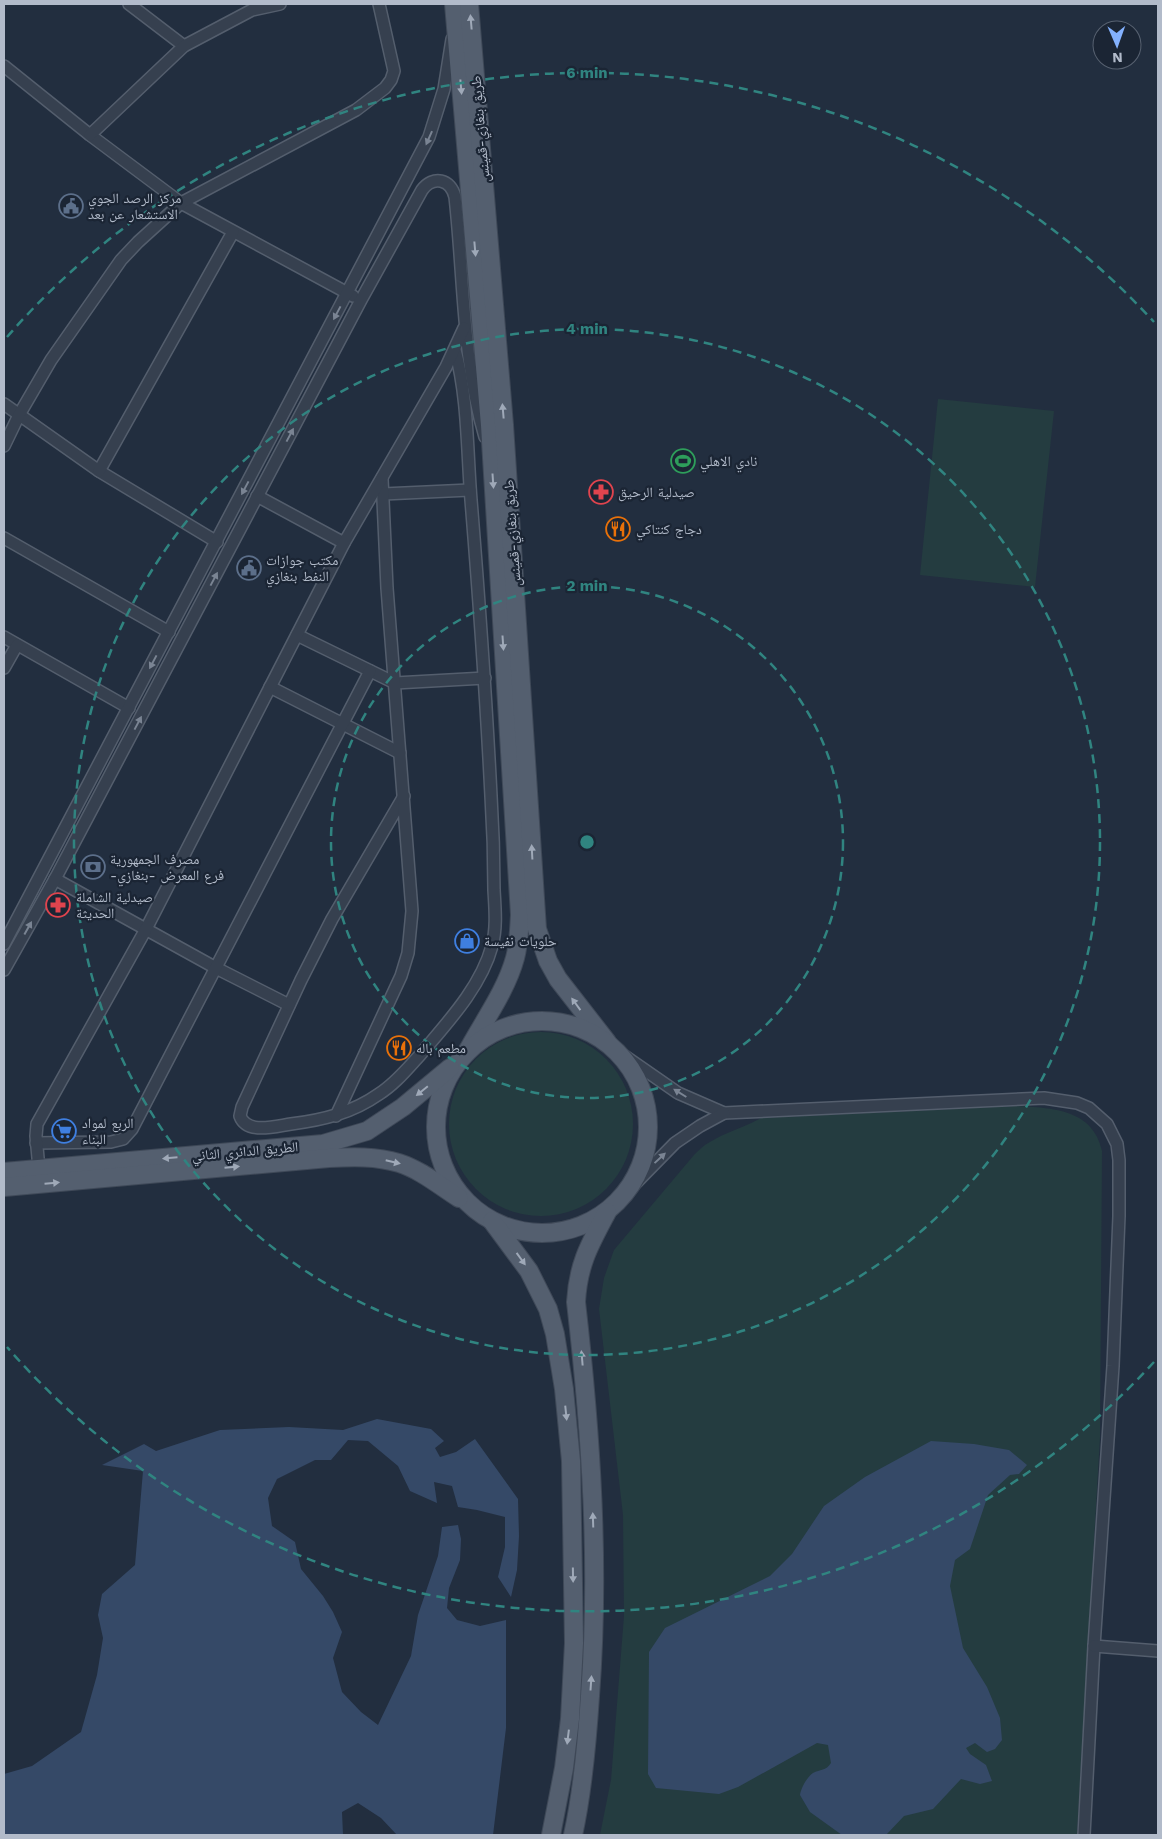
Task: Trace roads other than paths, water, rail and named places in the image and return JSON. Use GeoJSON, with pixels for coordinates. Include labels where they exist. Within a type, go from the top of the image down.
{"type":"FeatureCollection","features":[{"type":"Feature","properties":{"kind":"main road"},"geometry":{"type":"LineString","coordinates":[[454,4],[492,455],[519,922],[515,958],[507,980],[497,1000],[447,1079],[439,1101],[435,1124],[437,1146],[444,1169],[455,1189],[471,1206],[491,1220],[514,1229],[539,1233],[563,1231],[587,1223],[608,1210]]}},
{"type":"Feature","properties":{"kind":"main road","name":"طريق بنغازي-قمينس"},"geometry":{"type":"LineString","coordinates":[[469,4],[504,425],[538,929],[548,961],[558,979],[630,1067],[641,1087],[647,1115],[648,1131],[645,1153],[638,1174],[626,1192],[608,1210]]}},
{"type":"Feature","properties":{"kind":"main road","name":"الطريق الدائري الثاني"},"geometry":{"type":"LineString","coordinates":[[9,1170],[323,1144],[348,1138],[367,1131],[403,1107],[487,1036],[510,1026],[535,1021],[560,1022],[585,1030],[611,1046]]}},
{"type":"Feature","properties":{"kind":"main road","name":"الطريق الدائري الثاني"},"geometry":{"type":"LineString","coordinates":[[4,1187],[358,1157],[399,1163],[414,1170],[471,1206]]}},
{"type":"Feature","properties":{"kind":"main road"},"geometry":{"type":"LineString","coordinates":[[573,1835],[584,1765],[594,1646],[594,1552],[590,1458],[576,1302],[578,1280],[590,1245],[608,1210]]}},
{"type":"Feature","properties":{"kind":"main road"},"geometry":{"type":"LineString","coordinates":[[491,1220],[530,1271],[548,1308],[555,1334],[564,1389],[571,1461],[574,1642],[570,1719],[564,1768],[551,1835]]}},
{"type":"Feature","properties":{"kind":"street"},"geometry":{"type":"LineString","coordinates":[[129,4],[184,46]]}},
{"type":"Feature","properties":{"kind":"street"},"geometry":{"type":"LineString","coordinates":[[90,135],[184,46],[251,7],[280,4]]}},
{"type":"Feature","properties":{"kind":"street"},"geometry":{"type":"LineString","coordinates":[[4,446],[18,415],[51,360],[121,260],[138,242],[181,203],[340,119],[385,88],[391,80],[394,71],[379,4]]}},
{"type":"Feature","properties":{"kind":"street"},"geometry":{"type":"LineString","coordinates":[[4,944],[430,137],[442,97],[456,23]]}},
{"type":"Feature","properties":{"kind":"street"},"geometry":{"type":"LineString","coordinates":[[4,66],[90,135],[181,203],[361,300]]}},
{"type":"Feature","properties":{"kind":"street"},"geometry":{"type":"LineString","coordinates":[[4,970],[55,879],[361,300],[422,190],[434,181],[444,182],[452,187],[455,197],[464,326],[477,406],[492,455]]}},
{"type":"Feature","properties":{"kind":"street"},"geometry":{"type":"LineString","coordinates":[[99,471],[233,232]]}},
{"type":"Feature","properties":{"kind":"street"},"geometry":{"type":"LineString","coordinates":[[39,1169],[36,1143],[37,1124],[146,929],[344,543],[455,350],[464,326]]}},
{"type":"Feature","properties":{"kind":"street"},"geometry":{"type":"LineString","coordinates":[[404,796],[332,919],[290,1005],[242,1107],[240,1116],[246,1125],[256,1128],[336,1116],[380,1094],[403,1073],[441,1031],[467,996],[485,967],[493,944],[495,925],[494,846],[485,678],[468,446],[459,365],[455,350]]}},
{"type":"Feature","properties":{"kind":"street"},"geometry":{"type":"LineString","coordinates":[[4,404],[99,471],[217,542]]}},
{"type":"Feature","properties":{"kind":"street"},"geometry":{"type":"LineString","coordinates":[[336,1116],[401,976],[408,953],[411,930],[412,911],[387,588],[382,476]]}},
{"type":"Feature","properties":{"kind":"street"},"geometry":{"type":"LineString","coordinates":[[383,494],[470,490]]}},
{"type":"Feature","properties":{"kind":"street"},"geometry":{"type":"LineString","coordinates":[[257,496],[344,543]]}},
{"type":"Feature","properties":{"kind":"street"},"geometry":{"type":"LineString","coordinates":[[4,538],[168,632]]}},
{"type":"Feature","properties":{"kind":"street"},"geometry":{"type":"LineString","coordinates":[[298,635],[395,683],[485,678]]}},
{"type":"Feature","properties":{"kind":"street"},"geometry":{"type":"LineString","coordinates":[[4,638],[129,708]]}},
{"type":"Feature","properties":{"kind":"street"},"geometry":{"type":"LineString","coordinates":[[4,668],[17,645]]}},
{"type":"Feature","properties":{"kind":"street"},"geometry":{"type":"LineString","coordinates":[[36,1143],[111,1142],[122,1139],[128,1134],[136,1122],[370,671]]}},
{"type":"Feature","properties":{"kind":"street"},"geometry":{"type":"LineString","coordinates":[[270,688],[400,753]]}},
{"type":"Feature","properties":{"kind":"street"},"geometry":{"type":"LineString","coordinates":[[113,737],[117,742],[126,745]]}},
{"type":"Feature","properties":{"kind":"street"},"geometry":{"type":"LineString","coordinates":[[99,762],[107,765],[112,772]]}},
{"type":"Feature","properties":{"kind":"street"},"geometry":{"type":"LineString","coordinates":[[55,879],[216,968],[290,1005]]}},
{"type":"Feature","properties":{"kind":"street"},"geometry":{"type":"LineString","coordinates":[[611,1046],[678,1093],[724,1113]]}},
{"type":"Feature","properties":{"kind":"street"},"geometry":{"type":"LineString","coordinates":[[626,1192],[675,1143],[724,1113],[1044,1098],[1077,1103],[1089,1108],[1107,1124],[1117,1144],[1119,1216],[1113,1366],[1094,1646],[1084,1835]]}},
{"type":"Feature","properties":{"kind":"street"},"geometry":{"type":"LineString","coordinates":[[1094,1646],[1158,1651]]}},
{"type":"Feature","properties":{"kind":"water"},"geometry":{"type":"Polygon","coordinates":[[[377,1419],[431,1429],[444,1441],[435,1448],[440,1457],[456,1452],[475,1439],[518,1499],[519,1536],[517,1570],[511,1597],[498,1577],[505,1547],[505,1517],[458,1507],[452,1486],[434,1482],[437,1503],[410,1491],[398,1466],[368,1441],[348,1440],[331,1460],[315,1460],[277,1479],[268,1498],[272,1526],[295,1542],[301,1569],[323,1596],[342,1632],[333,1658],[342,1692],[361,1712],[378,1725],[411,1656],[418,1615],[438,1556],[442,1527],[458,1525],[461,1539],[460,1560],[449,1588],[447,1608],[457,1620],[480,1626],[506,1620],[506,1728],[493,1835],[397,1835],[381,1818],[358,1803],[342,1812],[343,1835],[4,1835],[4,1774],[32,1766],[81,1732],[97,1675],[103,1638],[98,1615],[102,1594],[135,1565],[143,1471],[102,1465],[144,1444],[156,1451],[220,1430],[289,1427],[343,1430],[377,1419]]]}},
{"type":"Feature","properties":{"kind":"water"},"geometry":{"type":"Polygon","coordinates":[[[931,1441],[974,1444],[1009,1450],[1027,1465],[1019,1474],[1010,1475],[988,1495],[970,1549],[955,1560],[950,1586],[963,1648],[987,1687],[1000,1718],[1002,1740],[995,1749],[987,1752],[975,1743],[966,1748],[970,1754],[986,1765],[992,1781],[980,1784],[961,1779],[933,1809],[904,1816],[886,1835],[842,1835],[810,1812],[800,1795],[811,1775],[825,1769],[831,1763],[828,1745],[817,1743],[738,1787],[719,1794],[656,1788],[648,1774],[649,1652],[665,1628],[770,1576],[792,1554],[824,1506],[865,1477],[931,1441]]]}},
{"type":"Feature","properties":{"kind":"place","name":"مركز الرصد الجوي الاستشعار عن بعد"},"geometry":{"type":"Point","coordinates":[71,206]}},
{"type":"Feature","properties":{"kind":"place","name":"نادي الاهلي"},"geometry":{"type":"Point","coordinates":[683,461]}},
{"type":"Feature","properties":{"kind":"place","name":"صيدلية الرحيق"},"geometry":{"type":"Point","coordinates":[601,492]}},
{"type":"Feature","properties":{"kind":"place","name":"دجاج كنتاكي"},"geometry":{"type":"Point","coordinates":[618,529]}},
{"type":"Feature","properties":{"kind":"place","name":"مكتب جوازات النفط بنغازي"},"geometry":{"type":"Point","coordinates":[249,568]}},
{"type":"Feature","properties":{"kind":"place","name":"مصرف الجمهورية -فرع المعرض -بنغازي"},"geometry":{"type":"Point","coordinates":[93,867]}},
{"type":"Feature","properties":{"kind":"place","name":"صيدلية الشاملة الحديثة"},"geometry":{"type":"Point","coordinates":[58,905]}},
{"type":"Feature","properties":{"kind":"place","name":"حلويات نفيسة"},"geometry":{"type":"Point","coordinates":[467,941]}},
{"type":"Feature","properties":{"kind":"place","name":"مطعم باله"},"geometry":{"type":"Point","coordinates":[399,1048]}},
{"type":"Feature","properties":{"kind":"place","name":"الربع لمواد البناء"},"geometry":{"type":"Point","coordinates":[64,1131]}}]}
